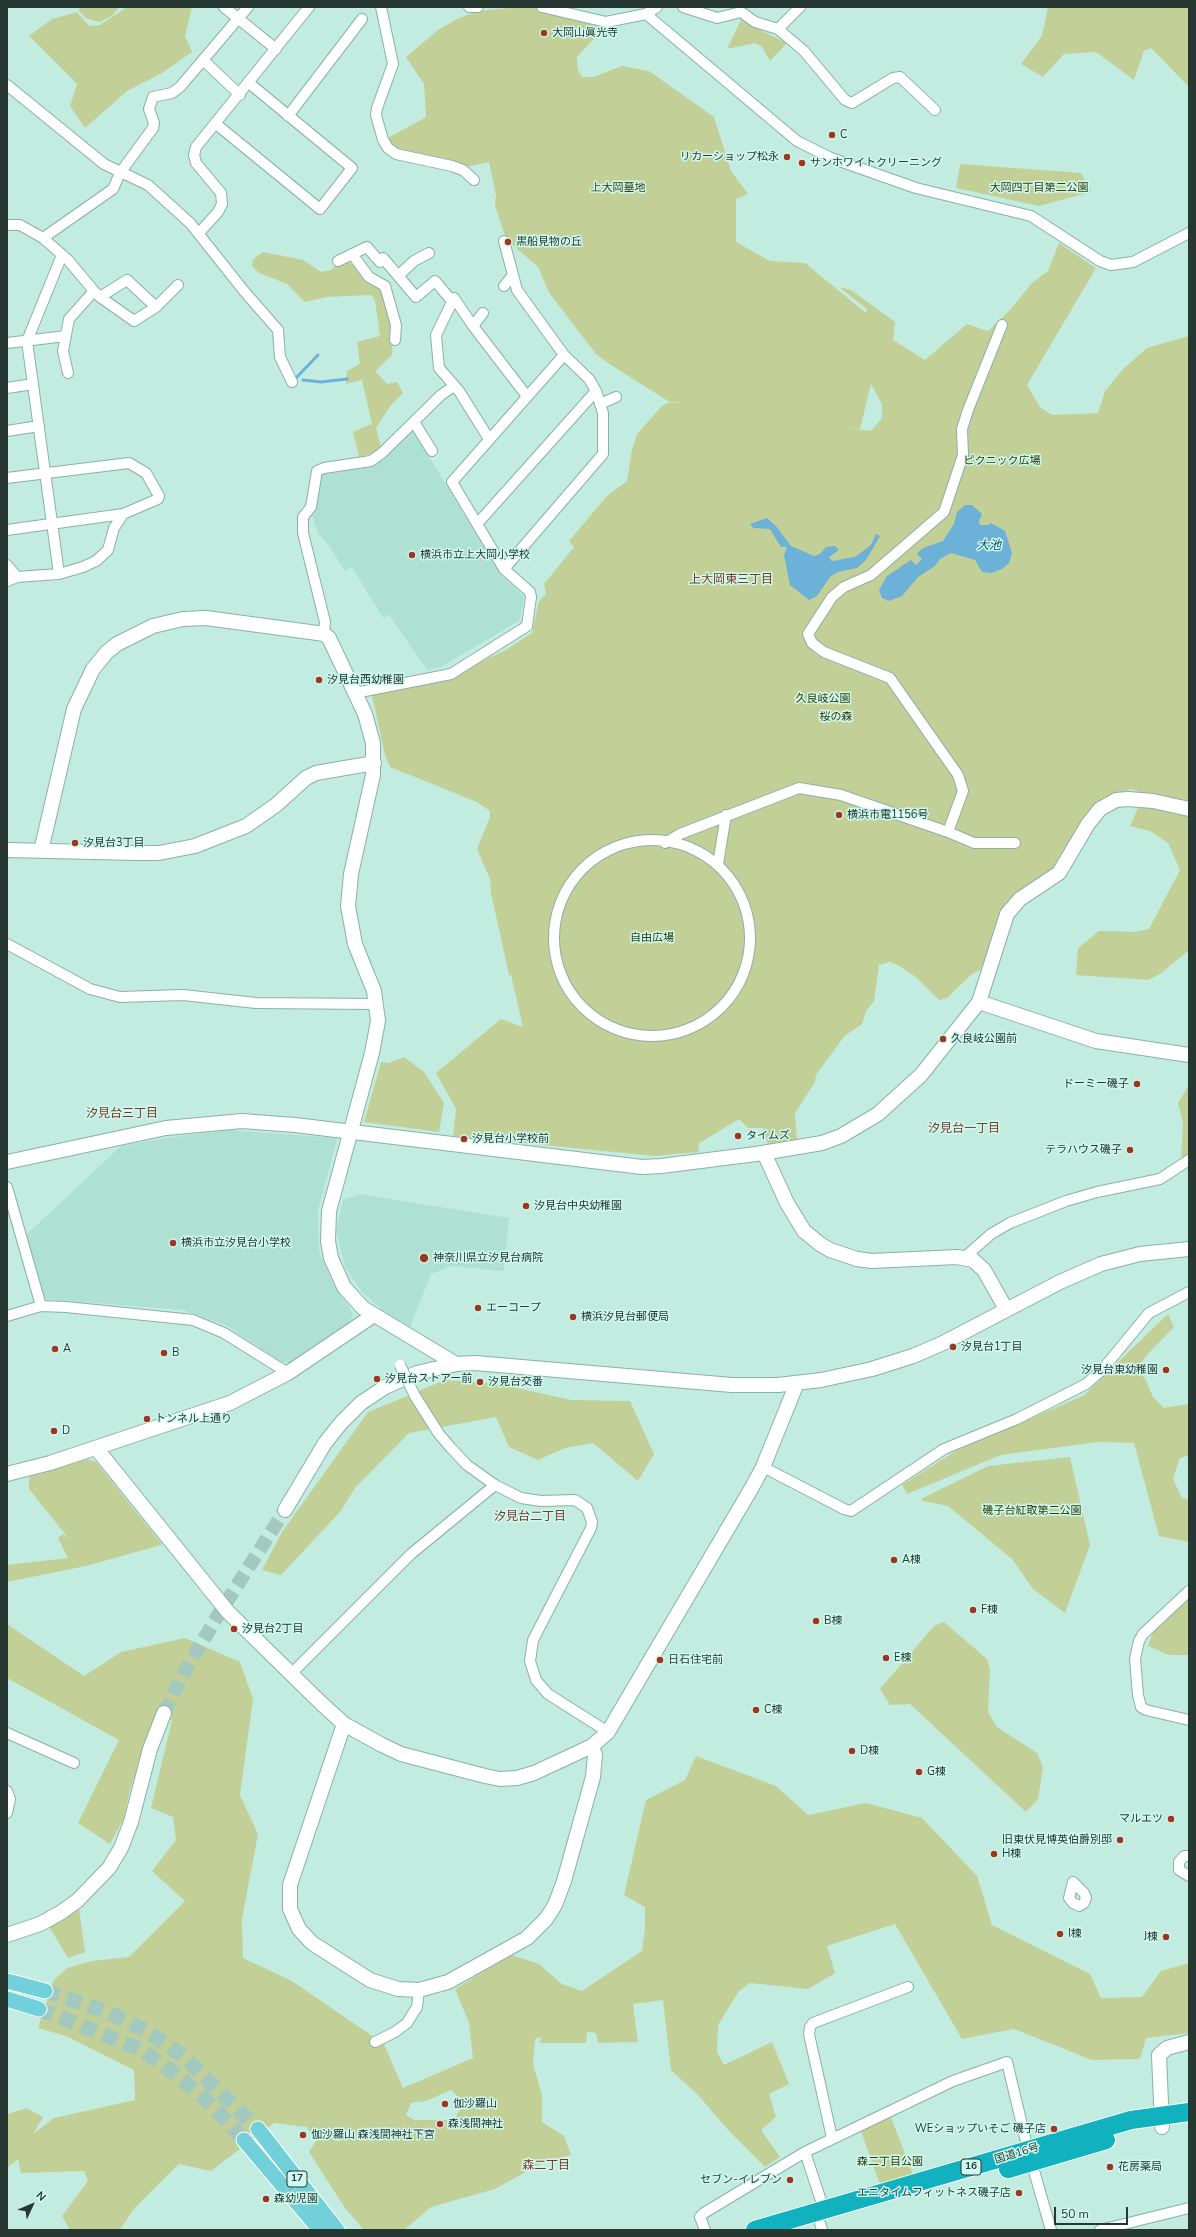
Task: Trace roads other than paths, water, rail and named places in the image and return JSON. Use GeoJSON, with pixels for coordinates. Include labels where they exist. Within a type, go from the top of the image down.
{"type":"FeatureCollection","features":[{"type":"Feature","properties":{"kind":"highway","name":"国道16号"},"geometry":{"type":"LineString","coordinates":[[1161,2121],[1189,2112]]}},
{"type":"Feature","properties":{"kind":"highway","name":"国道16号"},"geometry":{"type":"LineString","coordinates":[[796,2230],[1030,2156],[1132,2120],[1189,2124]]}},
{"type":"Feature","properties":{"kind":"highway","name":"国道16号"},"geometry":{"type":"LineString","coordinates":[[755,2230],[822,2221]]}},
{"type":"Feature","properties":{"kind":"main road"},"geometry":{"type":"LineString","coordinates":[[7,1981],[45,1991]]}},
{"type":"Feature","properties":{"kind":"main road"},"geometry":{"type":"LineString","coordinates":[[7,1999],[40,2009]]}},
{"type":"Feature","properties":{"kind":"main road","name":"17"},"geometry":{"type":"LineString","coordinates":[[258,2129],[337,2230]]}},
{"type":"Feature","properties":{"kind":"main road","name":"17"},"geometry":{"type":"LineString","coordinates":[[244,2140],[320,2230]]}},
{"type":"Feature","properties":{"kind":"street"},"geometry":{"type":"LineString","coordinates":[[224,7],[276,49]]}},
{"type":"Feature","properties":{"kind":"street"},"geometry":{"type":"LineString","coordinates":[[43,238],[113,189],[120,173],[153,128],[154,123],[149,109],[153,97],[172,93],[203,60],[248,7]]}},
{"type":"Feature","properties":{"kind":"street"},"geometry":{"type":"LineString","coordinates":[[199,234],[218,212],[222,204],[221,193],[196,163],[194,155],[196,147],[309,7]]}},
{"type":"Feature","properties":{"kind":"street"},"geometry":{"type":"LineString","coordinates":[[384,7],[381,7],[392,64],[376,115],[388,148],[396,154],[452,166],[463,170],[474,180]]}},
{"type":"Feature","properties":{"kind":"street"},"geometry":{"type":"LineString","coordinates":[[469,7],[478,7]]}},
{"type":"Feature","properties":{"kind":"street"},"geometry":{"type":"LineString","coordinates":[[542,7],[606,22],[646,14],[657,7]]}},
{"type":"Feature","properties":{"kind":"street"},"geometry":{"type":"LineString","coordinates":[[683,7],[717,18],[741,12],[755,22],[778,29],[804,51],[845,100],[852,103],[893,78],[900,78],[935,110]]}},
{"type":"Feature","properties":{"kind":"street"},"geometry":{"type":"LineString","coordinates":[[778,29],[800,7]]}},
{"type":"Feature","properties":{"kind":"street"},"geometry":{"type":"LineString","coordinates":[[646,14],[797,141],[831,158],[916,188],[1031,216],[1100,261],[1111,265],[1133,262],[1189,233]]}},
{"type":"Feature","properties":{"kind":"street"},"geometry":{"type":"LineString","coordinates":[[288,116],[362,19]]}},
{"type":"Feature","properties":{"kind":"street"},"geometry":{"type":"LineString","coordinates":[[203,60],[240,94]]}},
{"type":"Feature","properties":{"kind":"street"},"geometry":{"type":"LineString","coordinates":[[216,124],[320,209],[352,168],[248,83]]}},
{"type":"Feature","properties":{"kind":"street"},"geometry":{"type":"LineString","coordinates":[[7,85],[104,164],[120,173],[148,185],[174,208],[199,234],[244,291],[278,330],[280,357],[292,382]]}},
{"type":"Feature","properties":{"kind":"street"},"geometry":{"type":"LineString","coordinates":[[7,225],[20,225],[43,238],[62,255],[97,294],[134,321],[156,307],[178,285]]}},
{"type":"Feature","properties":{"kind":"street"},"geometry":{"type":"LineString","coordinates":[[504,241],[512,276],[517,290],[564,355],[589,379],[596,391],[603,413],[603,454],[504,569]]}},
{"type":"Feature","properties":{"kind":"street"},"geometry":{"type":"LineString","coordinates":[[338,261],[367,247],[380,262],[383,258],[399,275],[416,297],[435,281],[452,301]]}},
{"type":"Feature","properties":{"kind":"street"},"geometry":{"type":"LineString","coordinates":[[352,254],[368,277],[385,286],[396,325],[395,340]]}},
{"type":"Feature","properties":{"kind":"street"},"geometry":{"type":"LineString","coordinates":[[399,275],[414,261],[429,254]]}},
{"type":"Feature","properties":{"kind":"street"},"geometry":{"type":"LineString","coordinates":[[59,574],[27,341],[62,255]]}},
{"type":"Feature","properties":{"kind":"street"},"geometry":{"type":"LineString","coordinates":[[504,286],[512,276]]}},
{"type":"Feature","properties":{"kind":"street"},"geometry":{"type":"LineString","coordinates":[[68,373],[63,351],[69,319],[97,294],[127,280],[156,307]]}},
{"type":"Feature","properties":{"kind":"street"},"geometry":{"type":"LineString","coordinates":[[489,439],[454,386],[439,368],[436,335],[454,298],[473,326],[526,395]]}},
{"type":"Feature","properties":{"kind":"street"},"geometry":{"type":"LineString","coordinates":[[473,326],[483,313]]}},
{"type":"Feature","properties":{"kind":"street"},"geometry":{"type":"LineString","coordinates":[[948,832],[963,791],[958,775],[890,678],[824,652],[812,643],[808,634],[832,597],[844,587],[871,576],[944,512],[963,455],[962,429],[968,410],[1002,325]]}},
{"type":"Feature","properties":{"kind":"street"},"geometry":{"type":"LineString","coordinates":[[7,344],[66,336]]}},
{"type":"Feature","properties":{"kind":"street"},"geometry":{"type":"LineString","coordinates":[[355,693],[451,674],[527,626],[531,597],[530,592],[504,569],[452,482],[526,395],[564,355]]}},
{"type":"Feature","properties":{"kind":"street"},"geometry":{"type":"LineString","coordinates":[[7,388],[34,384]]}},
{"type":"Feature","properties":{"kind":"street"},"geometry":{"type":"LineString","coordinates":[[324,634],[325,622],[303,534],[303,517],[311,507],[314,480],[317,472],[324,468],[371,461],[441,395],[454,386]]}},
{"type":"Feature","properties":{"kind":"street"},"geometry":{"type":"LineString","coordinates":[[477,524],[596,391]]}},
{"type":"Feature","properties":{"kind":"street"},"geometry":{"type":"LineString","coordinates":[[600,404],[616,397]]}},
{"type":"Feature","properties":{"kind":"street"},"geometry":{"type":"LineString","coordinates":[[414,422],[432,450]]}},
{"type":"Feature","properties":{"kind":"street"},"geometry":{"type":"LineString","coordinates":[[7,431],[39,426]]}},
{"type":"Feature","properties":{"kind":"street"},"geometry":{"type":"LineString","coordinates":[[7,478],[129,463],[138,467],[151,478],[159,496],[158,499],[122,514],[7,530]]}},
{"type":"Feature","properties":{"kind":"street"},"geometry":{"type":"LineString","coordinates":[[7,581],[17,577],[59,574],[83,568],[101,558],[108,550],[114,528],[122,514]]}},
{"type":"Feature","properties":{"kind":"street"},"geometry":{"type":"LineString","coordinates":[[7,565],[17,577]]}},
{"type":"Feature","properties":{"kind":"street"},"geometry":{"type":"LineString","coordinates":[[41,851],[74,709],[93,669],[107,652],[117,644],[154,626],[183,619],[206,618],[324,634],[329,638],[370,729],[374,763],[368,800],[351,874],[348,906],[355,944],[372,985],[376,1004],[377,1033],[329,1211],[328,1241],[331,1258],[344,1288],[363,1308],[456,1364]]}},
{"type":"Feature","properties":{"kind":"street"},"geometry":{"type":"LineString","coordinates":[[7,850],[159,853],[195,846],[246,826],[276,806],[306,778],[316,773],[374,763]]}},
{"type":"Feature","properties":{"kind":"street"},"geometry":{"type":"LineString","coordinates":[[665,843],[680,834],[726,815],[799,788],[841,795],[948,832],[974,843],[1015,843]]}},
{"type":"Feature","properties":{"kind":"street"},"geometry":{"type":"LineString","coordinates":[[7,1162],[166,1128],[218,1122],[268,1122],[642,1167],[764,1153],[822,1143],[841,1136],[878,1114],[921,1076],[979,1002],[1007,914],[1020,899],[1059,873],[1088,824],[1100,809],[1116,800],[1128,798],[1153,801],[1189,809]]}},
{"type":"Feature","properties":{"kind":"street"},"geometry":{"type":"LineString","coordinates":[[718,864],[726,815]]}},
{"type":"Feature","properties":{"kind":"street"},"geometry":{"type":"LineString","coordinates":[[665,843],[688,849],[718,864],[746,901],[750,917],[752,946],[739,985],[715,1010],[689,1026],[650,1033],[615,1027],[585,1009],[564,985],[553,956],[551,940],[552,924],[557,905],[578,874],[595,858],[618,848],[646,844],[665,843]]}},
{"type":"Feature","properties":{"kind":"street"},"geometry":{"type":"LineString","coordinates":[[7,944],[90,989],[120,997],[182,995],[256,1004],[376,1004]]}},
{"type":"Feature","properties":{"kind":"street"},"geometry":{"type":"LineString","coordinates":[[979,1002],[1096,1041],[1189,1055]]}},
{"type":"Feature","properties":{"kind":"street"},"geometry":{"type":"LineString","coordinates":[[764,1153],[787,1203],[804,1230],[830,1250],[857,1259],[872,1261],[965,1257],[979,1264],[984,1270],[1006,1309]]}},
{"type":"Feature","properties":{"kind":"street"},"geometry":{"type":"LineString","coordinates":[[965,1257],[991,1234],[1022,1218],[1097,1192],[1152,1182],[1168,1175],[1189,1160]]}},
{"type":"Feature","properties":{"kind":"street"},"geometry":{"type":"LineString","coordinates":[[7,1187],[41,1306]]}},
{"type":"Feature","properties":{"kind":"street"},"geometry":{"type":"LineString","coordinates":[[285,1510],[325,1443],[341,1423],[361,1403],[385,1387],[417,1374],[456,1364],[475,1363],[732,1385],[797,1383],[842,1376],[893,1363],[941,1344],[1060,1282],[1101,1264],[1140,1254],[1189,1249]]}},
{"type":"Feature","properties":{"kind":"street"},"geometry":{"type":"LineString","coordinates":[[763,1467],[844,1510],[851,1511],[944,1449],[1017,1419],[1086,1384],[1102,1370],[1150,1313],[1189,1292]]}},
{"type":"Feature","properties":{"kind":"street"},"geometry":{"type":"LineString","coordinates":[[7,1316],[41,1306],[125,1312],[193,1320],[224,1333],[288,1373]]}},
{"type":"Feature","properties":{"kind":"street"},"geometry":{"type":"LineString","coordinates":[[7,1474],[96,1448],[230,1404],[288,1373],[374,1315]]}},
{"type":"Feature","properties":{"kind":"street"},"geometry":{"type":"LineString","coordinates":[[400,1365],[415,1396],[439,1434],[467,1465],[495,1486],[509,1493],[532,1500],[575,1500],[587,1508],[590,1514],[591,1528],[533,1640],[530,1661],[536,1680],[548,1694],[608,1732]]}},
{"type":"Feature","properties":{"kind":"street"},"geometry":{"type":"LineString","coordinates":[[96,1448],[217,1600],[291,1674],[344,1724],[402,1754],[500,1779],[517,1778],[534,1773],[592,1746],[608,1732],[763,1467],[797,1383]]}},
{"type":"Feature","properties":{"kind":"street"},"geometry":{"type":"LineString","coordinates":[[291,1674],[411,1554],[495,1486]]}},
{"type":"Feature","properties":{"kind":"street"},"geometry":{"type":"LineString","coordinates":[[1189,1591],[1143,1634],[1139,1641],[1135,1659],[1138,1695],[1141,1707],[1146,1710],[1189,1720]]}},
{"type":"Feature","properties":{"kind":"street"},"geometry":{"type":"LineString","coordinates":[[8,1933],[40,1924],[60,1913],[77,1901],[108,1868],[121,1848],[131,1822],[150,1749],[164,1713]]}},
{"type":"Feature","properties":{"kind":"street"},"geometry":{"type":"LineString","coordinates":[[344,1724],[290,1885],[290,1909],[293,1920],[305,1937],[358,1973],[382,1986],[419,1990],[448,1982],[467,1972],[527,1938],[546,1919],[555,1904],[564,1881],[593,1777],[595,1755],[592,1746]]}},
{"type":"Feature","properties":{"kind":"street"},"geometry":{"type":"LineString","coordinates":[[7,1733],[74,1763]]}},
{"type":"Feature","properties":{"kind":"street"},"geometry":{"type":"LineString","coordinates":[[7,1791],[10,1799],[7,1813]]}},
{"type":"Feature","properties":{"kind":"street"},"geometry":{"type":"LineString","coordinates":[[1189,1856],[1184,1856],[1178,1862],[1179,1870],[1189,1876]]}},
{"type":"Feature","properties":{"kind":"street"},"geometry":{"type":"LineString","coordinates":[[832,2138],[809,2034],[810,2027],[813,2023],[908,1987]]}},
{"type":"Feature","properties":{"kind":"street"},"geometry":{"type":"LineString","coordinates":[[375,2042],[395,2032],[408,2023],[417,2007],[419,1990]]}},
{"type":"Feature","properties":{"kind":"street"},"geometry":{"type":"LineString","coordinates":[[1161,2121],[1159,2055],[1167,2048],[1189,2042]]}},
{"type":"Feature","properties":{"kind":"street"},"geometry":{"type":"LineString","coordinates":[[705,2230],[700,2217],[704,2213],[805,2152],[953,2081],[1007,2062],[1030,2156],[1051,2230]]}},
{"type":"Feature","properties":{"kind":"street"},"geometry":{"type":"LineString","coordinates":[[805,2152],[822,2221]]}},
{"type":"Feature","properties":{"kind":"street"},"geometry":{"type":"LineString","coordinates":[[252,2160],[296,2212]]}},
{"type":"Feature","properties":{"kind":"street"},"geometry":{"type":"LineString","coordinates":[[1100,2230],[1189,2208]]}},
{"type":"Feature","properties":{"kind":"water","name":"大池"},"geometry":{"type":"Polygon","coordinates":[[[965,505],[972,505],[982,514],[979,521],[980,525],[988,525],[991,523],[1005,531],[1012,553],[1009,563],[1002,569],[991,573],[982,572],[975,560],[951,553],[940,559],[935,566],[918,577],[902,596],[889,601],[882,598],[879,590],[887,576],[911,560],[916,565],[922,559],[917,554],[923,548],[943,541],[954,524],[957,512],[965,505]]]}},
{"type":"Feature","properties":{"kind":"water"},"geometry":{"type":"Polygon","coordinates":[[[767,518],[776,526],[791,546],[814,556],[820,554],[826,547],[835,546],[839,550],[829,557],[832,561],[855,557],[871,545],[876,534],[880,536],[866,560],[857,568],[838,572],[830,577],[817,596],[809,600],[790,585],[784,555],[787,547],[781,547],[770,529],[753,528],[750,524],[767,518]]]}},
{"type":"Feature","properties":{"kind":"waterway"},"geometry":{"type":"LineString","coordinates":[[295,379],[318,355]]}},
{"type":"Feature","properties":{"kind":"waterway"},"geometry":{"type":"LineString","coordinates":[[303,380],[321,382],[347,379]]}},
{"type":"Feature","properties":{"kind":"tunnel"},"geometry":{"type":"LineString","coordinates":[[164,1713],[185,1671],[217,1617],[285,1510]]}},
{"type":"Feature","properties":{"kind":"tunnel"},"geometry":{"type":"LineString","coordinates":[[45,1991],[105,2011],[147,2031],[183,2056],[258,2129]]}},
{"type":"Feature","properties":{"kind":"tunnel"},"geometry":{"type":"LineString","coordinates":[[39,2009],[140,2049],[173,2072],[205,2099],[244,2140]]}},
{"type":"Feature","properties":{"kind":"place","name":"大岡山眞光寺"},"geometry":{"type":"Point","coordinates":[544,33]}},
{"type":"Feature","properties":{"kind":"place","name":"C"},"geometry":{"type":"Point","coordinates":[832,135]}},
{"type":"Feature","properties":{"kind":"place","name":"リカーショップ松永"},"geometry":{"type":"Point","coordinates":[787,157]}},
{"type":"Feature","properties":{"kind":"place","name":"サンホワイトクリーニング"},"geometry":{"type":"Point","coordinates":[802,163]}},
{"type":"Feature","properties":{"kind":"place","name":"黒船見物の丘"},"geometry":{"type":"Point","coordinates":[508,242]}},
{"type":"Feature","properties":{"kind":"place","name":"横浜市立上大岡小学校"},"geometry":{"type":"Point","coordinates":[412,555]}},
{"type":"Feature","properties":{"kind":"place","name":"汐見台西幼稚園"},"geometry":{"type":"Point","coordinates":[319,680]}},
{"type":"Feature","properties":{"kind":"place","name":"横浜市電1156号"},"geometry":{"type":"Point","coordinates":[839,815]}},
{"type":"Feature","properties":{"kind":"place","name":"汐見台3丁目"},"geometry":{"type":"Point","coordinates":[75,843]}},
{"type":"Feature","properties":{"kind":"place","name":"久良岐公園前"},"geometry":{"type":"Point","coordinates":[943,1039]}},
{"type":"Feature","properties":{"kind":"place","name":"ドーミー磯子"},"geometry":{"type":"Point","coordinates":[1137,1084]}},
{"type":"Feature","properties":{"kind":"place","name":"タイムズ"},"geometry":{"type":"Point","coordinates":[738,1136]}},
{"type":"Feature","properties":{"kind":"place","name":"汐見台小学校前"},"geometry":{"type":"Point","coordinates":[464,1139]}},
{"type":"Feature","properties":{"kind":"place","name":"テラハウス磯子"},"geometry":{"type":"Point","coordinates":[1130,1150]}},
{"type":"Feature","properties":{"kind":"place","name":"汐見台中央幼稚園"},"geometry":{"type":"Point","coordinates":[526,1206]}},
{"type":"Feature","properties":{"kind":"place","name":"横浜市立汐見台小学校"},"geometry":{"type":"Point","coordinates":[173,1243]}},
{"type":"Feature","properties":{"kind":"place","name":"神奈川県立汐見台病院"},"geometry":{"type":"Point","coordinates":[424,1258]}},
{"type":"Feature","properties":{"kind":"place","name":"エーコープ"},"geometry":{"type":"Point","coordinates":[478,1308]}},
{"type":"Feature","properties":{"kind":"place","name":"横浜汐見台郵便局"},"geometry":{"type":"Point","coordinates":[573,1317]}},
{"type":"Feature","properties":{"kind":"place","name":"汐見台1丁目"},"geometry":{"type":"Point","coordinates":[953,1347]}},
{"type":"Feature","properties":{"kind":"place","name":"A"},"geometry":{"type":"Point","coordinates":[55,1349]}},
{"type":"Feature","properties":{"kind":"place","name":"B"},"geometry":{"type":"Point","coordinates":[164,1353]}},
{"type":"Feature","properties":{"kind":"place","name":"汐見台東幼稚園"},"geometry":{"type":"Point","coordinates":[1166,1370]}},
{"type":"Feature","properties":{"kind":"place","name":"汐見台ストアー前"},"geometry":{"type":"Point","coordinates":[377,1379]}},
{"type":"Feature","properties":{"kind":"place","name":"汐見台交番"},"geometry":{"type":"Point","coordinates":[480,1382]}},
{"type":"Feature","properties":{"kind":"place","name":"トンネル上通り"},"geometry":{"type":"Point","coordinates":[147,1419]}},
{"type":"Feature","properties":{"kind":"place","name":"D"},"geometry":{"type":"Point","coordinates":[54,1431]}},
{"type":"Feature","properties":{"kind":"place","name":"A棟"},"geometry":{"type":"Point","coordinates":[894,1560]}},
{"type":"Feature","properties":{"kind":"place","name":"F棟"},"geometry":{"type":"Point","coordinates":[973,1610]}},
{"type":"Feature","properties":{"kind":"place","name":"B棟"},"geometry":{"type":"Point","coordinates":[816,1621]}},
{"type":"Feature","properties":{"kind":"place","name":"汐見台2丁目"},"geometry":{"type":"Point","coordinates":[234,1629]}},
{"type":"Feature","properties":{"kind":"place","name":"E棟"},"geometry":{"type":"Point","coordinates":[886,1658]}},
{"type":"Feature","properties":{"kind":"place","name":"日石住宅前"},"geometry":{"type":"Point","coordinates":[660,1660]}},
{"type":"Feature","properties":{"kind":"place","name":"C棟"},"geometry":{"type":"Point","coordinates":[756,1710]}},
{"type":"Feature","properties":{"kind":"place","name":"D棟"},"geometry":{"type":"Point","coordinates":[852,1751]}},
{"type":"Feature","properties":{"kind":"place","name":"G棟"},"geometry":{"type":"Point","coordinates":[919,1772]}},
{"type":"Feature","properties":{"kind":"place","name":"マルエツ"},"geometry":{"type":"Point","coordinates":[1171,1819]}},
{"type":"Feature","properties":{"kind":"place","name":"旧東伏見博英伯爵別邸"},"geometry":{"type":"Point","coordinates":[1120,1840]}},
{"type":"Feature","properties":{"kind":"place","name":"H棟"},"geometry":{"type":"Point","coordinates":[994,1854]}},
{"type":"Feature","properties":{"kind":"place","name":"I棟"},"geometry":{"type":"Point","coordinates":[1060,1934]}},
{"type":"Feature","properties":{"kind":"place","name":"J棟"},"geometry":{"type":"Point","coordinates":[1166,1937]}},
{"type":"Feature","properties":{"kind":"place","name":"伽沙羅山"},"geometry":{"type":"Point","coordinates":[445,2104]}},
{"type":"Feature","properties":{"kind":"place","name":"森浅間神社"},"geometry":{"type":"Point","coordinates":[440,2124]}},
{"type":"Feature","properties":{"kind":"place","name":"WEショップいそご 磯子店"},"geometry":{"type":"Point","coordinates":[1054,2129]}},
{"type":"Feature","properties":{"kind":"place","name":"伽沙羅山 森浅間神社下宮"},"geometry":{"type":"Point","coordinates":[303,2135]}},
{"type":"Feature","properties":{"kind":"place","name":"花房薬局"},"geometry":{"type":"Point","coordinates":[1110,2167]}},
{"type":"Feature","properties":{"kind":"place","name":"セブン-イレブン"},"geometry":{"type":"Point","coordinates":[790,2180]}},
{"type":"Feature","properties":{"kind":"place","name":"エニタイムフィットネス磯子店"},"geometry":{"type":"Point","coordinates":[1019,2193]}},
{"type":"Feature","properties":{"kind":"place","name":"森幼児園"},"geometry":{"type":"Point","coordinates":[266,2199]}},
{"type":"Feature","properties":{"kind":"district","name":"上大岡東三丁目"},"geometry":{"type":"Point","coordinates":[731,580]}},
{"type":"Feature","properties":{"kind":"district","name":"汐見台三丁目"},"geometry":{"type":"Point","coordinates":[122,1114]}},
{"type":"Feature","properties":{"kind":"district","name":"汐見台一丁目"},"geometry":{"type":"Point","coordinates":[964,1129]}},
{"type":"Feature","properties":{"kind":"district","name":"汐見台二丁目"},"geometry":{"type":"Point","coordinates":[530,1517]}},
{"type":"Feature","properties":{"kind":"district","name":"森二丁目"},"geometry":{"type":"Point","coordinates":[546,2166]}},
{"type":"Feature","properties":{"kind":"park label","name":"上大岡墓地"},"geometry":{"type":"Point","coordinates":[618,188]}},
{"type":"Feature","properties":{"kind":"park label","name":"大岡四丁目第二公園"},"geometry":{"type":"Point","coordinates":[1039,188]}},
{"type":"Feature","properties":{"kind":"park label","name":"ピクニック広場"},"geometry":{"type":"Point","coordinates":[1002,461]}},
{"type":"Feature","properties":{"kind":"park label","name":"久良岐公園"},"geometry":{"type":"Point","coordinates":[823,699]}},
{"type":"Feature","properties":{"kind":"park label","name":"桜の森"},"geometry":{"type":"Point","coordinates":[836,717]}},
{"type":"Feature","properties":{"kind":"park label","name":"自由広場"},"geometry":{"type":"Point","coordinates":[652,938]}},
{"type":"Feature","properties":{"kind":"park label","name":"磯子台紅取第二公園"},"geometry":{"type":"Point","coordinates":[1032,1511]}},
{"type":"Feature","properties":{"kind":"park label","name":"森二丁目公園"},"geometry":{"type":"Point","coordinates":[890,2162]}}]}
